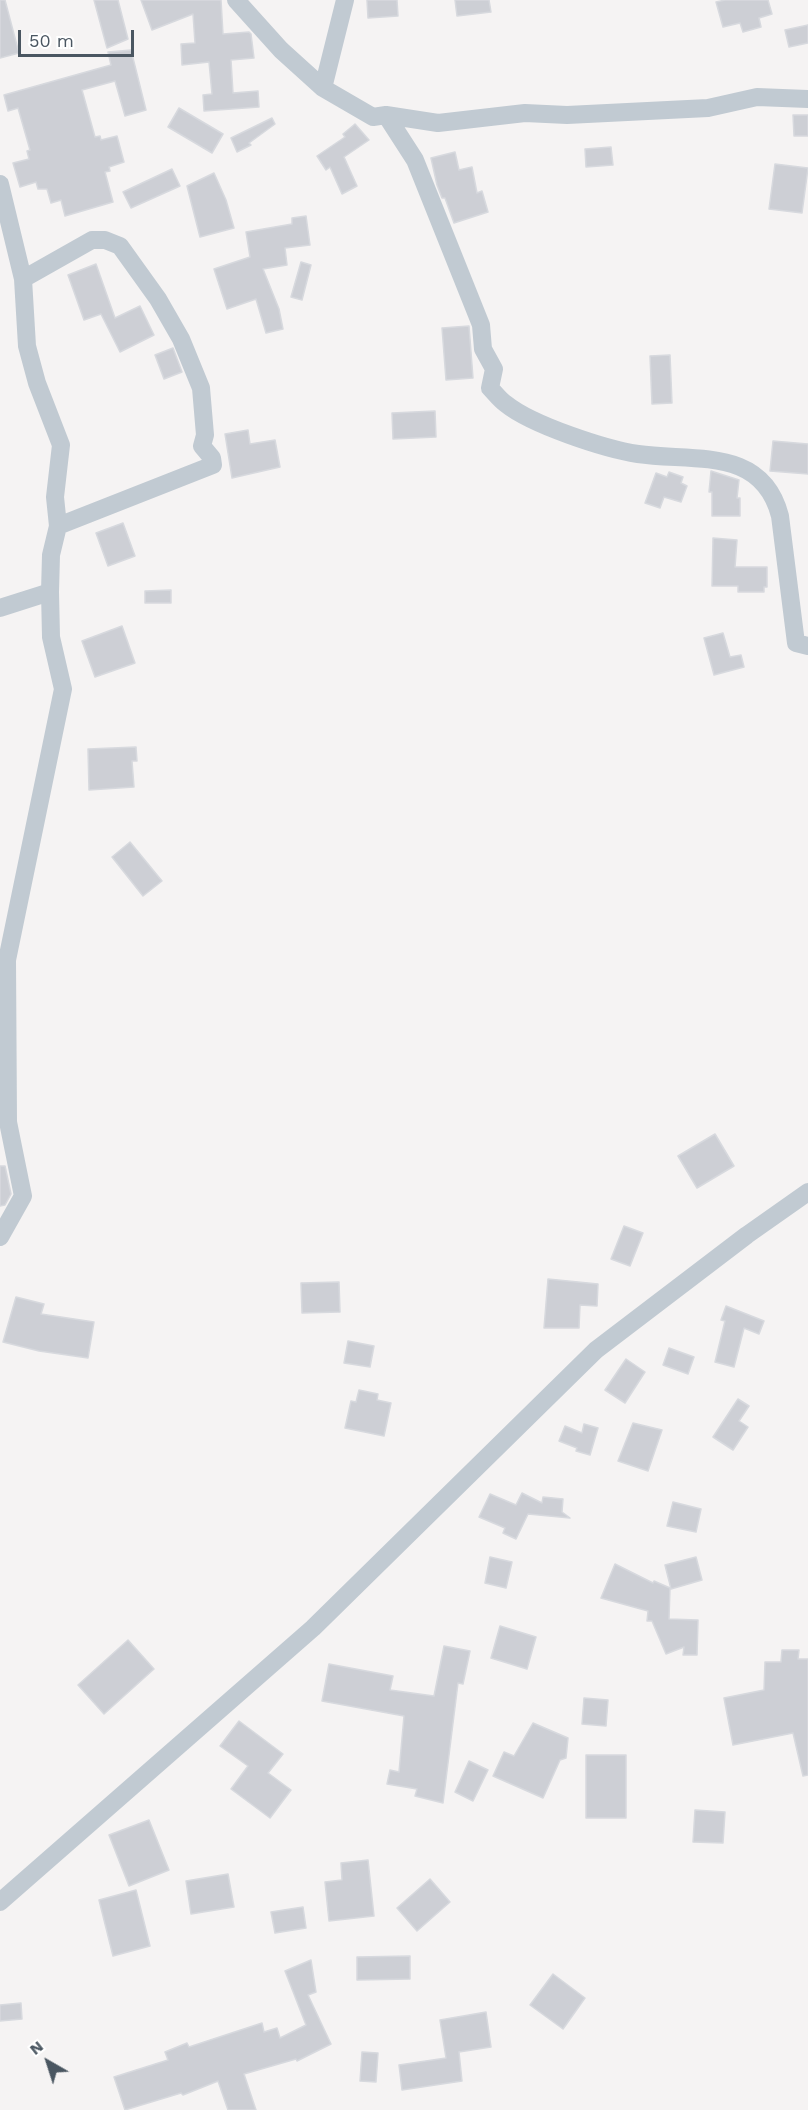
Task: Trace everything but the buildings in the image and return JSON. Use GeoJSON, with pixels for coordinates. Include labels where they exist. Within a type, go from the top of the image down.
{"type":"FeatureCollection","features":[{"type":"Feature","properties":{"kind":"street"},"geometry":{"type":"LineString","coordinates":[[236,0],[281,50],[323,88],[373,117],[386,115],[438,123],[525,113],[567,115],[708,108],[757,97],[808,99]]}},
{"type":"Feature","properties":{"kind":"street"},"geometry":{"type":"LineString","coordinates":[[323,88],[345,0]]}},
{"type":"Feature","properties":{"kind":"street"},"geometry":{"type":"LineString","coordinates":[[386,115],[415,160],[481,325],[483,349],[494,369],[490,388],[506,404],[547,426],[638,454],[696,456],[722,462],[741,467],[762,481],[776,499],[780,516],[796,643],[808,645]]}},
{"type":"Feature","properties":{"kind":"street"},"geometry":{"type":"LineString","coordinates":[[0,183],[23,279],[27,346],[37,383],[61,445],[55,497],[58,526],[51,555],[50,592],[51,636],[63,689],[7,960],[8,1122],[23,1196],[0,1237]]}},
{"type":"Feature","properties":{"kind":"street"},"geometry":{"type":"LineString","coordinates":[[23,279],[92,240],[105,240],[120,246],[158,298],[181,339],[201,388],[206,435],[202,446],[212,458],[213,465],[58,526]]}},
{"type":"Feature","properties":{"kind":"street"},"geometry":{"type":"LineString","coordinates":[[0,608],[50,592]]}},
{"type":"Feature","properties":{"kind":"street"},"geometry":{"type":"LineString","coordinates":[[0,1902],[313,1628],[596,1350],[747,1235],[808,1192]]}}]}
